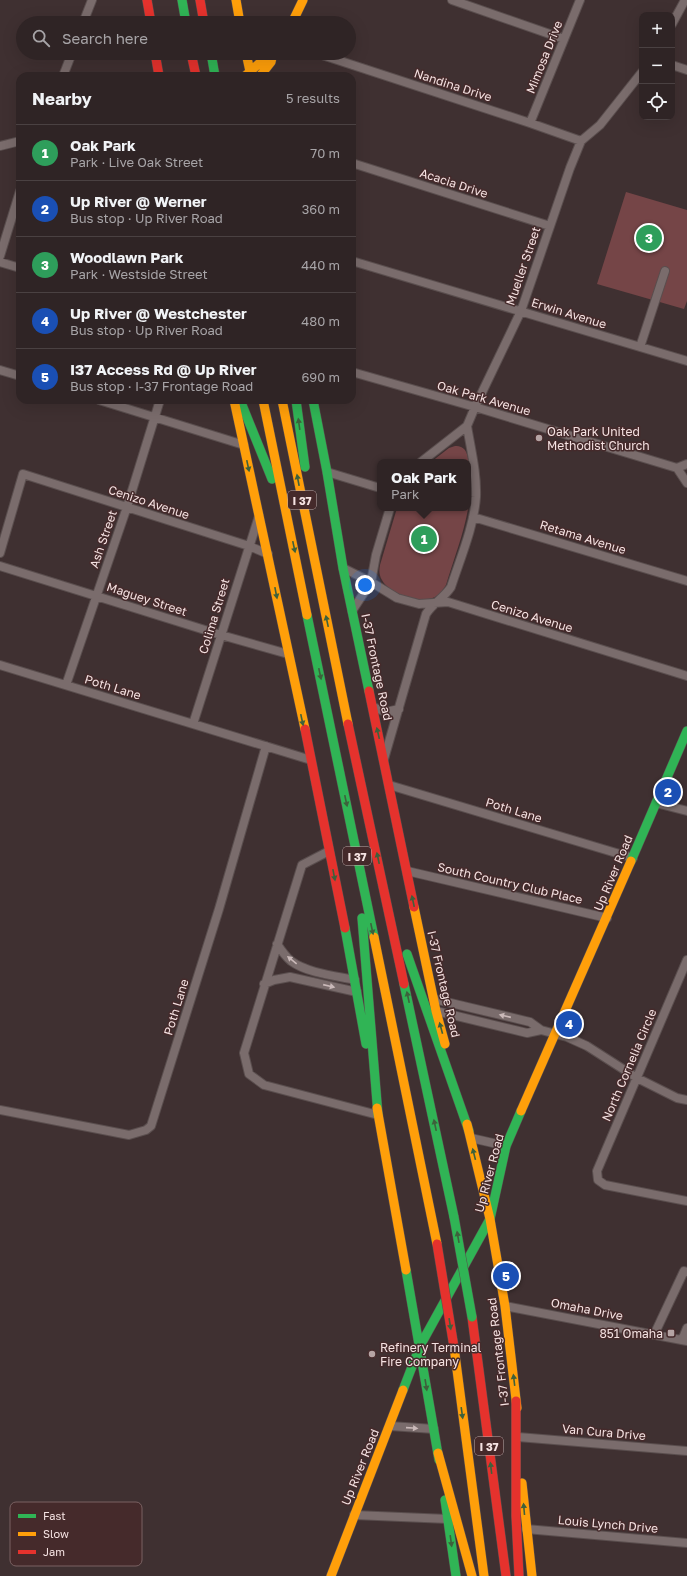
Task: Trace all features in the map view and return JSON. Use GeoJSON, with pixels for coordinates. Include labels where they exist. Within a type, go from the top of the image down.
{"type":"FeatureCollection","features":[{"type":"Feature","properties":{"kind":"main road"},"geometry":{"type":"LineString","coordinates":[[147,0],[149,16]]}},
{"type":"Feature","properties":{"kind":"main road"},"geometry":{"type":"LineString","coordinates":[[182,0],[185,16]]}},
{"type":"Feature","properties":{"kind":"main road"},"geometry":{"type":"LineString","coordinates":[[200,0],[203,16]]}},
{"type":"Feature","properties":{"kind":"main road"},"geometry":{"type":"LineString","coordinates":[[236,0],[239,16]]}},
{"type":"Feature","properties":{"kind":"main road"},"geometry":{"type":"LineString","coordinates":[[295,16],[303,0]]}},
{"type":"Feature","properties":{"kind":"main road"},"geometry":{"type":"LineString","coordinates":[[157,60],[158,72]]}},
{"type":"Feature","properties":{"kind":"main road"},"geometry":{"type":"LineString","coordinates":[[193,60],[195,72]]}},
{"type":"Feature","properties":{"kind":"main road"},"geometry":{"type":"LineString","coordinates":[[212,60],[214,72]]}},
{"type":"Feature","properties":{"kind":"main road"},"geometry":{"type":"LineString","coordinates":[[247,60],[248,72]]}},
{"type":"Feature","properties":{"kind":"main road"},"geometry":{"type":"LineString","coordinates":[[251,72],[264,60]]}},
{"type":"Feature","properties":{"kind":"main road"},"geometry":{"type":"LineString","coordinates":[[263,72],[271,62],[271,60]]}},
{"type":"Feature","properties":{"kind":"main road"},"geometry":{"type":"LineString","coordinates":[[235,404],[311,760],[355,980],[396,1224],[420,1346],[438,1453],[456,1576]]}},
{"type":"Feature","properties":{"kind":"main road"},"geometry":{"type":"LineString","coordinates":[[242,404],[288,519]]}},
{"type":"Feature","properties":{"kind":"main road","name":"I 37"},"geometry":{"type":"LineString","coordinates":[[264,404],[437,1244],[454,1347],[484,1576]]}},
{"type":"Feature","properties":{"kind":"main road","name":"I 37"},"geometry":{"type":"LineString","coordinates":[[283,404],[322,601],[454,1217],[472,1317],[506,1576]]}},
{"type":"Feature","properties":{"kind":"main road"},"geometry":{"type":"LineString","coordinates":[[296,404],[303,457],[322,571],[322,601]]}},
{"type":"Feature","properties":{"kind":"main road","name":"I-37 Frontage Road"},"geometry":{"type":"LineString","coordinates":[[313,404],[327,472],[343,568],[436,1011],[470,1134],[490,1219],[505,1306],[516,1401],[526,1529],[532,1576]]}},
{"type":"Feature","properties":{"kind":"main road","name":"Up River Road"},"geometry":{"type":"LineString","coordinates":[[331,1576],[420,1346],[490,1219],[506,1146],[607,918],[687,731]]}},
{"type":"Feature","properties":{"kind":"main road"},"geometry":{"type":"LineString","coordinates":[[362,877],[361,912],[378,1115]]}},
{"type":"Feature","properties":{"kind":"main road"},"geometry":{"type":"LineString","coordinates":[[386,896],[470,1134]]}},
{"type":"Feature","properties":{"kind":"main road"},"geometry":{"type":"LineString","coordinates":[[516,1401],[516,1516],[519,1576]]}},
{"type":"Feature","properties":{"kind":"main road"},"geometry":{"type":"LineString","coordinates":[[438,1453],[472,1576]]}},
{"type":"Feature","properties":{"kind":"street"},"geometry":{"type":"LineString","coordinates":[[86,16],[92,0]]}},
{"type":"Feature","properties":{"kind":"street"},"geometry":{"type":"LineString","coordinates":[[452,0],[564,40]]}},
{"type":"Feature","properties":{"kind":"street","name":"Mimosa Drive"},"geometry":{"type":"LineString","coordinates":[[530,123],[580,0]]}},
{"type":"Feature","properties":{"kind":"street"},"geometry":{"type":"LineString","coordinates":[[675,18],[685,0]]}},
{"type":"Feature","properties":{"kind":"street"},"geometry":{"type":"LineString","coordinates":[[65,72],[69,60]]}},
{"type":"Feature","properties":{"kind":"street","name":"Nandina Drive"},"geometry":{"type":"LineString","coordinates":[[337,60],[581,141]]}},
{"type":"Feature","properties":{"kind":"street"},"geometry":{"type":"LineString","coordinates":[[675,66],[687,70]]}},
{"type":"Feature","properties":{"kind":"street","name":"Mueller Street"},"geometry":{"type":"LineString","coordinates":[[425,459],[467,426],[521,311],[581,141],[600,125],[639,76]]}},
{"type":"Feature","properties":{"kind":"street"},"geometry":{"type":"LineString","coordinates":[[0,146],[16,142]]}},
{"type":"Feature","properties":{"kind":"street","name":"Acacia Drive"},"geometry":{"type":"LineString","coordinates":[[356,164],[550,226]]}},
{"type":"Feature","properties":{"kind":"street"},"geometry":{"type":"LineString","coordinates":[[0,256],[16,204]]}},
{"type":"Feature","properties":{"kind":"street","name":"Erwin Avenue"},"geometry":{"type":"LineString","coordinates":[[356,261],[687,361]]}},
{"type":"Feature","properties":{"kind":"street"},"geometry":{"type":"LineString","coordinates":[[0,262],[16,267]]}},
{"type":"Feature","properties":{"kind":"street"},"geometry":{"type":"LineString","coordinates":[[640,347],[665,271]]}},
{"type":"Feature","properties":{"kind":"street"},"geometry":{"type":"LineString","coordinates":[[0,370],[16,375]]}},
{"type":"Feature","properties":{"kind":"street","name":"Oak Park Avenue"},"geometry":{"type":"LineString","coordinates":[[356,373],[475,407],[677,468]]}},
{"type":"Feature","properties":{"kind":"street"},"geometry":{"type":"LineString","coordinates":[[112,404],[244,444]]}},
{"type":"Feature","properties":{"kind":"street","name":"Ash Street"},"geometry":{"type":"LineString","coordinates":[[66,685],[127,507],[159,404]]}},
{"type":"Feature","properties":{"kind":"street"},"geometry":{"type":"LineString","coordinates":[[384,759],[426,614],[429,608],[446,595],[450,587],[473,516],[476,498],[476,479],[467,426]]}},
{"type":"Feature","properties":{"kind":"street"},"geometry":{"type":"LineString","coordinates":[[687,464],[677,468],[687,483]]}},
{"type":"Feature","properties":{"kind":"street"},"geometry":{"type":"LineString","coordinates":[[327,472],[377,487]]}},
{"type":"Feature","properties":{"kind":"street","name":"Cenizo Avenue"},"geometry":{"type":"LineString","coordinates":[[0,553],[23,474],[249,546],[268,554]]}},
{"type":"Feature","properties":{"kind":"street"},"geometry":{"type":"LineString","coordinates":[[352,611],[371,582],[376,555],[389,511]]}},
{"type":"Feature","properties":{"kind":"street","name":"Colima Street"},"geometry":{"type":"LineString","coordinates":[[193,724],[259,516]]}},
{"type":"Feature","properties":{"kind":"street","name":"Retama Avenue"},"geometry":{"type":"LineString","coordinates":[[473,516],[687,581]]}},
{"type":"Feature","properties":{"kind":"street","name":"Maguey Street"},"geometry":{"type":"LineString","coordinates":[[0,566],[221,636],[288,654]]}},
{"type":"Feature","properties":{"kind":"street","name":"Cenizo Avenue"},"geometry":{"type":"LineString","coordinates":[[343,568],[371,582],[397,598],[418,604],[448,602],[687,676]]}},
{"type":"Feature","properties":{"kind":"street","name":"Poth Lane"},"geometry":{"type":"LineString","coordinates":[[0,665],[311,760]]}},
{"type":"Feature","properties":{"kind":"street"},"geometry":{"type":"LineString","coordinates":[[373,707],[386,712],[398,709]]}},
{"type":"Feature","properties":{"kind":"street","name":"Poth Lane"},"geometry":{"type":"LineString","coordinates":[[0,1110],[129,1135],[146,1130],[152,1126],[219,909],[266,746]]}},
{"type":"Feature","properties":{"kind":"street","name":"Poth Lane"},"geometry":{"type":"LineString","coordinates":[[389,785],[633,858]]}},
{"type":"Feature","properties":{"kind":"street"},"geometry":{"type":"LineString","coordinates":[[656,802],[687,811]]}},
{"type":"Feature","properties":{"kind":"street"},"geometry":{"type":"LineString","coordinates":[[329,851],[302,865],[264,984],[244,1053],[249,1074],[264,1085],[378,1115]]}},
{"type":"Feature","properties":{"kind":"street","name":"South Country Club Place"},"geometry":{"type":"LineString","coordinates":[[407,871],[607,918]]}},
{"type":"Feature","properties":{"kind":"street"},"geometry":{"type":"LineString","coordinates":[[277,944],[291,961],[308,969],[355,980]]}},
{"type":"Feature","properties":{"kind":"street","name":"North Cornelia Circle"},"geometry":{"type":"LineString","coordinates":[[687,960],[597,1171],[598,1180],[605,1185],[687,1200]]}},
{"type":"Feature","properties":{"kind":"street"},"geometry":{"type":"LineString","coordinates":[[305,980],[308,969]]}},
{"type":"Feature","properties":{"kind":"street"},"geometry":{"type":"LineString","coordinates":[[264,984],[290,976],[357,992]]}},
{"type":"Feature","properties":{"kind":"street"},"geometry":{"type":"LineString","coordinates":[[434,999],[530,1022],[540,1030],[556,1034],[586,1046],[637,1078],[678,1098],[687,1100]]}},
{"type":"Feature","properties":{"kind":"street"},"geometry":{"type":"LineString","coordinates":[[436,1011],[527,1033],[540,1030]]}},
{"type":"Feature","properties":{"kind":"street"},"geometry":{"type":"LineString","coordinates":[[470,1134],[506,1146]]}},
{"type":"Feature","properties":{"kind":"street"},"geometry":{"type":"LineString","coordinates":[[654,1335],[684,1271],[687,1272]]}},
{"type":"Feature","properties":{"kind":"street","name":"Omaha Drive"},"geometry":{"type":"LineString","coordinates":[[505,1306],[684,1341]]}},
{"type":"Feature","properties":{"kind":"street"},"geometry":{"type":"LineString","coordinates":[[684,1341],[687,1328]]}},
{"type":"Feature","properties":{"kind":"street"},"geometry":{"type":"LineString","coordinates":[[390,1426],[434,1429]]}},
{"type":"Feature","properties":{"kind":"street","name":"Van Cura Drive"},"geometry":{"type":"LineString","coordinates":[[518,1437],[687,1452]]}},
{"type":"Feature","properties":{"kind":"street"},"geometry":{"type":"LineString","coordinates":[[354,1515],[448,1519]]}},
{"type":"Feature","properties":{"kind":"street","name":"Louis Lynch Drive"},"geometry":{"type":"LineString","coordinates":[[526,1529],[687,1543]]}},
{"type":"Feature","properties":{"kind":"shaded area"},"geometry":{"type":"Polygon","coordinates":[[[626,192],[687,210],[687,301],[684,309],[597,284],[626,192]]]}},
{"type":"Feature","properties":{"kind":"shaded area"},"geometry":{"type":"Polygon","coordinates":[[[455,446],[462,447],[468,459],[435,459],[449,448],[455,446]]]}},
{"type":"Feature","properties":{"kind":"shaded area"},"geometry":{"type":"Polygon","coordinates":[[[396,511],[468,511],[465,525],[446,585],[435,597],[429,599],[414,598],[391,590],[381,578],[380,565],[396,511]]]}},
{"type":"Feature","properties":{"kind":"traffic: fast"},"geometry":{"type":"LineString","coordinates":[[182,0],[185,16]]}},
{"type":"Feature","properties":{"kind":"traffic: fast"},"geometry":{"type":"LineString","coordinates":[[212,60],[214,72]]}},
{"type":"Feature","properties":{"kind":"traffic: fast"},"geometry":{"type":"LineString","coordinates":[[242,404],[272,479]]}},
{"type":"Feature","properties":{"kind":"traffic: fast"},"geometry":{"type":"LineString","coordinates":[[297,404],[305,467]]}},
{"type":"Feature","properties":{"kind":"traffic: fast"},"geometry":{"type":"LineString","coordinates":[[314,404],[343,568],[369,691]]}},
{"type":"Feature","properties":{"kind":"traffic: fast"},"geometry":{"type":"LineString","coordinates":[[307,615],[374,937]]}},
{"type":"Feature","properties":{"kind":"traffic: fast"},"geometry":{"type":"LineString","coordinates":[[631,861],[687,731]]}},
{"type":"Feature","properties":{"kind":"traffic: fast"},"geometry":{"type":"LineString","coordinates":[[362,918],[378,1115]]}},
{"type":"Feature","properties":{"kind":"traffic: fast"},"geometry":{"type":"LineString","coordinates":[[345,928],[366,1044]]}},
{"type":"Feature","properties":{"kind":"traffic: fast"},"geometry":{"type":"LineString","coordinates":[[407,954],[469,1131]]}},
{"type":"Feature","properties":{"kind":"traffic: fast"},"geometry":{"type":"LineString","coordinates":[[404,984],[454,1217]]}},
{"type":"Feature","properties":{"kind":"traffic: fast"},"geometry":{"type":"LineString","coordinates":[[403,1390],[420,1346],[490,1219],[506,1146],[521,1111]]}},
{"type":"Feature","properties":{"kind":"traffic: fast"},"geometry":{"type":"LineString","coordinates":[[454,1217],[472,1317]]}},
{"type":"Feature","properties":{"kind":"traffic: fast"},"geometry":{"type":"LineString","coordinates":[[406,1270],[439,1460]]}},
{"type":"Feature","properties":{"kind":"traffic: fast"},"geometry":{"type":"LineString","coordinates":[[445,1500],[456,1576]]}},
{"type":"Feature","properties":{"kind":"traffic: slow"},"geometry":{"type":"LineString","coordinates":[[236,0],[239,16]]}},
{"type":"Feature","properties":{"kind":"traffic: slow"},"geometry":{"type":"LineString","coordinates":[[295,16],[303,0]]}},
{"type":"Feature","properties":{"kind":"traffic: slow"},"geometry":{"type":"LineString","coordinates":[[248,60],[250,72]]}},
{"type":"Feature","properties":{"kind":"traffic: slow"},"geometry":{"type":"LineString","coordinates":[[250,72],[263,60]]}},
{"type":"Feature","properties":{"kind":"traffic: slow"},"geometry":{"type":"LineString","coordinates":[[263,72],[271,60]]}},
{"type":"Feature","properties":{"kind":"traffic: slow"},"geometry":{"type":"LineString","coordinates":[[235,404],[305,729]]}},
{"type":"Feature","properties":{"kind":"traffic: slow"},"geometry":{"type":"LineString","coordinates":[[264,404],[307,615]]}},
{"type":"Feature","properties":{"kind":"traffic: slow"},"geometry":{"type":"LineString","coordinates":[[283,404],[348,724]]}},
{"type":"Feature","properties":{"kind":"traffic: slow"},"geometry":{"type":"LineString","coordinates":[[521,1111],[631,861]]}},
{"type":"Feature","properties":{"kind":"traffic: slow"},"geometry":{"type":"LineString","coordinates":[[414,907],[436,1011],[445,1044]]}},
{"type":"Feature","properties":{"kind":"traffic: slow"},"geometry":{"type":"LineString","coordinates":[[374,937],[437,1244]]}},
{"type":"Feature","properties":{"kind":"traffic: slow"},"geometry":{"type":"LineString","coordinates":[[377,1108],[406,1270]]}},
{"type":"Feature","properties":{"kind":"traffic: slow"},"geometry":{"type":"LineString","coordinates":[[467,1124],[490,1219],[505,1306],[517,1408]]}},
{"type":"Feature","properties":{"kind":"traffic: slow"},"geometry":{"type":"LineString","coordinates":[[454,1347],[484,1576]]}},
{"type":"Feature","properties":{"kind":"traffic: slow"},"geometry":{"type":"LineString","coordinates":[[331,1576],[403,1390]]}},
{"type":"Feature","properties":{"kind":"traffic: slow"},"geometry":{"type":"LineString","coordinates":[[438,1453],[472,1576]]}},
{"type":"Feature","properties":{"kind":"traffic: slow"},"geometry":{"type":"LineString","coordinates":[[522,1483],[532,1576]]}},
{"type":"Feature","properties":{"kind":"traffic: jam"},"geometry":{"type":"LineString","coordinates":[[147,0],[150,16]]}},
{"type":"Feature","properties":{"kind":"traffic: jam"},"geometry":{"type":"LineString","coordinates":[[200,0],[203,16]]}},
{"type":"Feature","properties":{"kind":"traffic: jam"},"geometry":{"type":"LineString","coordinates":[[156,60],[158,72]]}},
{"type":"Feature","properties":{"kind":"traffic: jam"},"geometry":{"type":"LineString","coordinates":[[193,60],[195,72]]}},
{"type":"Feature","properties":{"kind":"traffic: jam"},"geometry":{"type":"LineString","coordinates":[[369,691],[414,907]]}},
{"type":"Feature","properties":{"kind":"traffic: jam"},"geometry":{"type":"LineString","coordinates":[[348,724],[404,984]]}},
{"type":"Feature","properties":{"kind":"traffic: jam"},"geometry":{"type":"LineString","coordinates":[[305,729],[345,928]]}},
{"type":"Feature","properties":{"kind":"traffic: jam"},"geometry":{"type":"LineString","coordinates":[[437,1244],[454,1347]]}},
{"type":"Feature","properties":{"kind":"traffic: jam"},"geometry":{"type":"LineString","coordinates":[[472,1317],[506,1576]]}},
{"type":"Feature","properties":{"kind":"traffic: jam"},"geometry":{"type":"LineString","coordinates":[[516,1401],[516,1516],[519,1576]]}},
{"type":"Feature","properties":{"kind":"place","name":"Woodlawn Park"},"geometry":{"type":"Point","coordinates":[649,238]}},
{"type":"Feature","properties":{"kind":"place","name":"Oak Park United Methodist Church"},"geometry":{"type":"Point","coordinates":[539,438]}},
{"type":"Feature","properties":{"kind":"place","name":"Oak Park"},"geometry":{"type":"Point","coordinates":[424,539]}},
{"type":"Feature","properties":{"kind":"place","name":"Up River @ Werner"},"geometry":{"type":"Point","coordinates":[668,792]}},
{"type":"Feature","properties":{"kind":"place","name":"Up River @ Westchester"},"geometry":{"type":"Point","coordinates":[569,1024]}},
{"type":"Feature","properties":{"kind":"place","name":"I37 Access Rd @ Up River"},"geometry":{"type":"Point","coordinates":[506,1276]}},
{"type":"Feature","properties":{"kind":"place","name":"851 Omaha"},"geometry":{"type":"Point","coordinates":[671,1333]}},
{"type":"Feature","properties":{"kind":"place","name":"Refinery Terminal Fire Company"},"geometry":{"type":"Point","coordinates":[372,1354]}}]}
